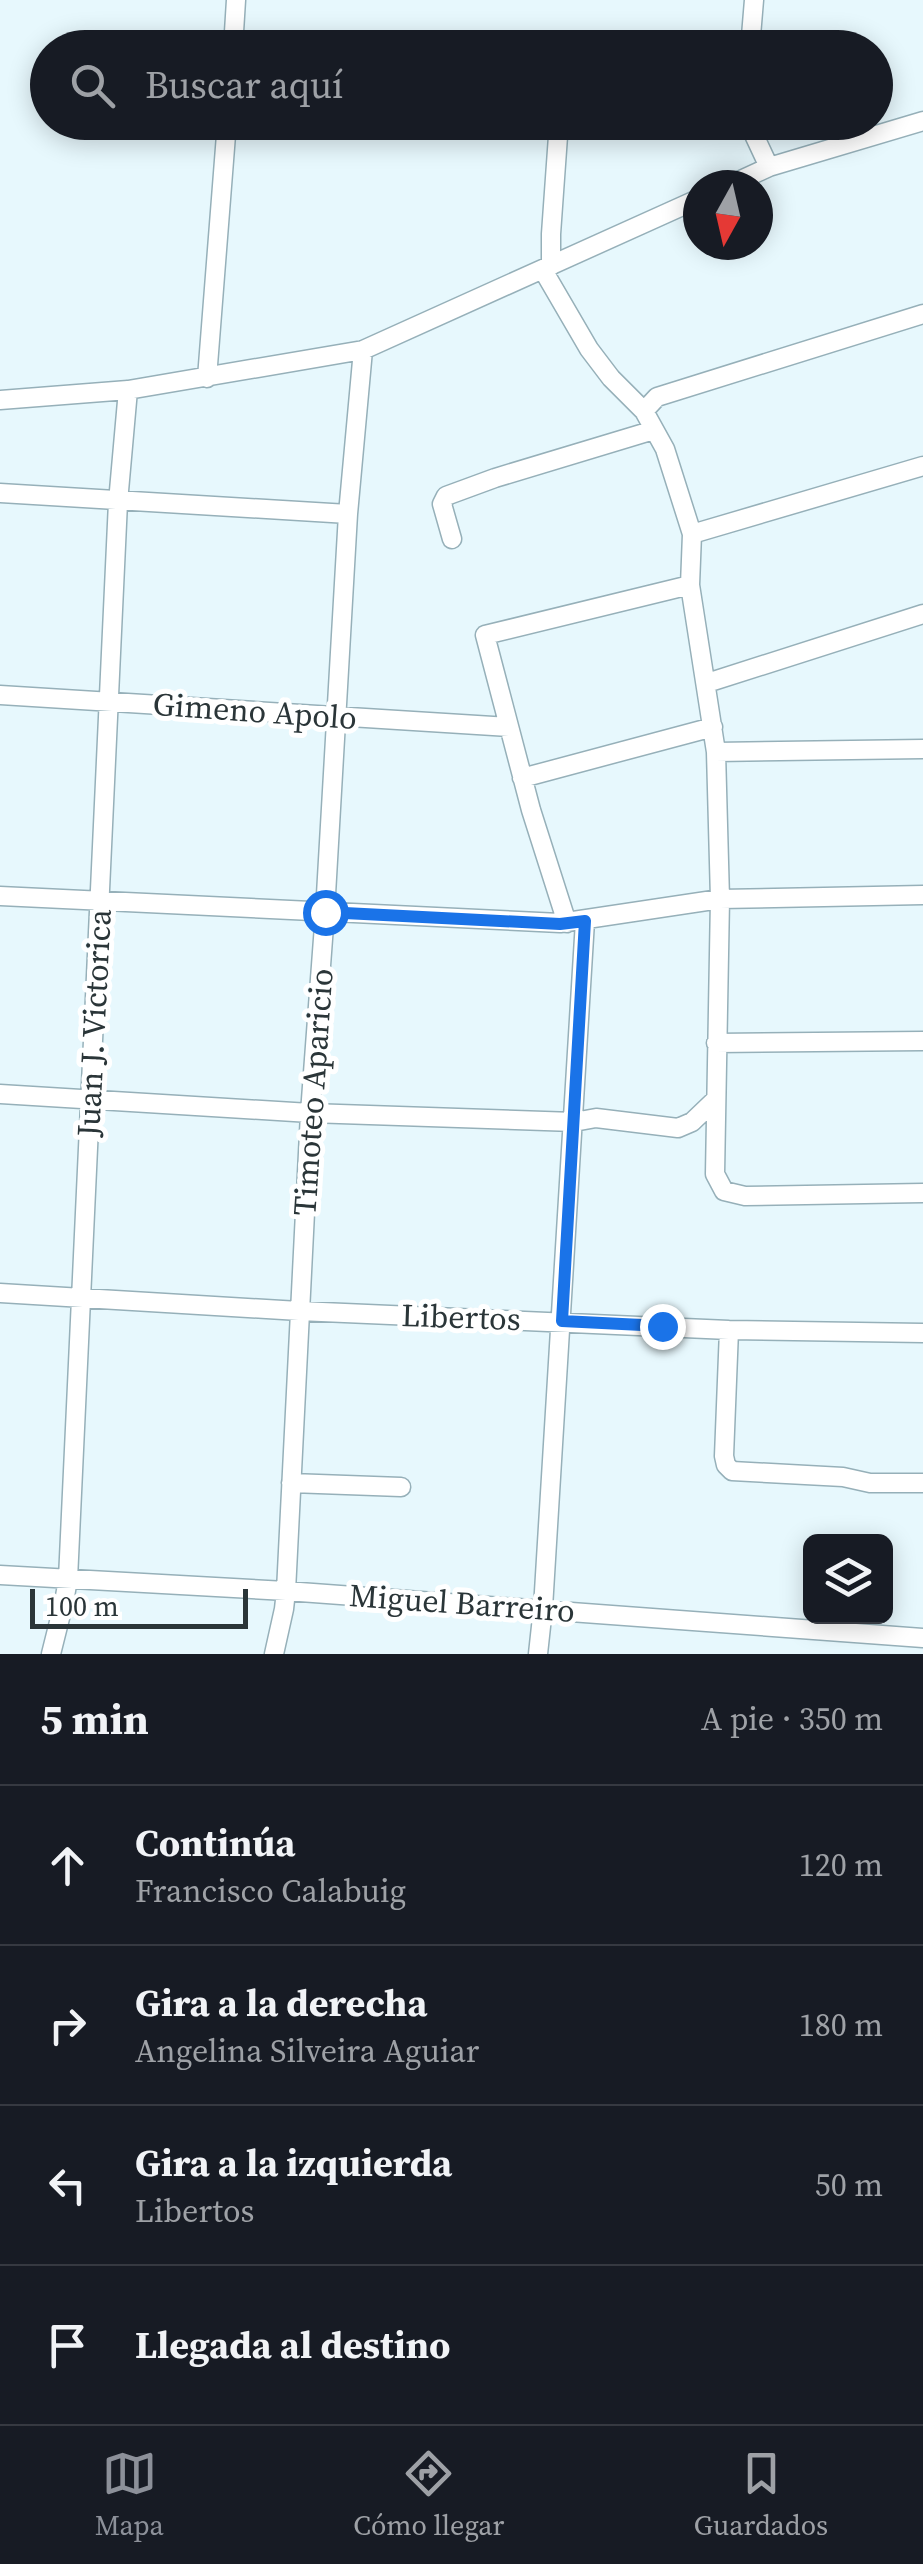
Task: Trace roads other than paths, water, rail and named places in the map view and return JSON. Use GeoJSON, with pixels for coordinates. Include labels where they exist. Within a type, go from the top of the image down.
{"type":"FeatureCollection","features":[{"type":"Feature","properties":{"kind":"street"},"geometry":{"type":"LineString","coordinates":[[234,30],[236,0]]}},
{"type":"Feature","properties":{"kind":"street"},"geometry":{"type":"LineString","coordinates":[[752,30],[754,0]]}},
{"type":"Feature","properties":{"kind":"street"},"geometry":{"type":"LineString","coordinates":[[893,131],[923,122]]}},
{"type":"Feature","properties":{"kind":"street"},"geometry":{"type":"LineString","coordinates":[[207,378],[226,140]]}},
{"type":"Feature","properties":{"kind":"street"},"geometry":{"type":"LineString","coordinates":[[558,140],[547,268],[589,349],[644,411],[665,449],[692,534],[690,585],[716,752],[720,898],[715,1174],[724,1191],[745,1196],[923,1193]]}},
{"type":"Feature","properties":{"kind":"street"},"geometry":{"type":"LineString","coordinates":[[756,140],[769,168]]}},
{"type":"Feature","properties":{"kind":"street"},"geometry":{"type":"LineString","coordinates":[[764,170],[863,140]]}},
{"type":"Feature","properties":{"kind":"street"},"geometry":{"type":"LineString","coordinates":[[0,400],[128,390],[362,350],[683,207]]}},
{"type":"Feature","properties":{"kind":"street"},"geometry":{"type":"LineString","coordinates":[[644,411],[657,397],[923,314]]}},
{"type":"Feature","properties":{"kind":"street","name":"Timoteo Aparicio"},"geometry":{"type":"LineString","coordinates":[[274,1654],[286,1590],[310,1113],[362,350]]}},
{"type":"Feature","properties":{"kind":"street","name":"Juan J. Victorica"},"geometry":{"type":"LineString","coordinates":[[51,1654],[68,1579],[118,502],[128,390]]}},
{"type":"Feature","properties":{"kind":"street"},"geometry":{"type":"LineString","coordinates":[[452,539],[442,504],[446,496],[654,430]]}},
{"type":"Feature","properties":{"kind":"street"},"geometry":{"type":"LineString","coordinates":[[692,534],[923,466]]}},
{"type":"Feature","properties":{"kind":"street"},"geometry":{"type":"LineString","coordinates":[[0,493],[348,514]]}},
{"type":"Feature","properties":{"kind":"street"},"geometry":{"type":"LineString","coordinates":[[538,1654],[574,1122],[576,922],[522,778],[485,635],[690,585]]}},
{"type":"Feature","properties":{"kind":"street"},"geometry":{"type":"LineString","coordinates":[[707,683],[923,614]]}},
{"type":"Feature","properties":{"kind":"street","name":"Gimeno Apolo"},"geometry":{"type":"LineString","coordinates":[[0,695],[509,727]]}},
{"type":"Feature","properties":{"kind":"street"},"geometry":{"type":"LineString","coordinates":[[522,778],[713,727]]}},
{"type":"Feature","properties":{"kind":"street"},"geometry":{"type":"LineString","coordinates":[[716,752],[923,749]]}},
{"type":"Feature","properties":{"kind":"street"},"geometry":{"type":"LineString","coordinates":[[0,896],[576,922],[720,898],[923,896]]}},
{"type":"Feature","properties":{"kind":"street"},"geometry":{"type":"LineString","coordinates":[[716,1043],[923,1041]]}},
{"type":"Feature","properties":{"kind":"street"},"geometry":{"type":"LineString","coordinates":[[0,1094],[310,1113],[574,1122],[596,1118],[678,1128],[692,1122],[716,1100]]}},
{"type":"Feature","properties":{"kind":"street","name":"Libertos"},"geometry":{"type":"LineString","coordinates":[[0,1293],[730,1330],[923,1333]]}},
{"type":"Feature","properties":{"kind":"street"},"geometry":{"type":"LineString","coordinates":[[730,1330],[724,1456],[732,1471],[843,1477],[870,1483],[923,1483]]}},
{"type":"Feature","properties":{"kind":"street"},"geometry":{"type":"LineString","coordinates":[[291,1483],[400,1488]]}},
{"type":"Feature","properties":{"kind":"street","name":"Miguel Barreiro"},"geometry":{"type":"LineString","coordinates":[[0,1576],[286,1590],[923,1638]]}}]}
